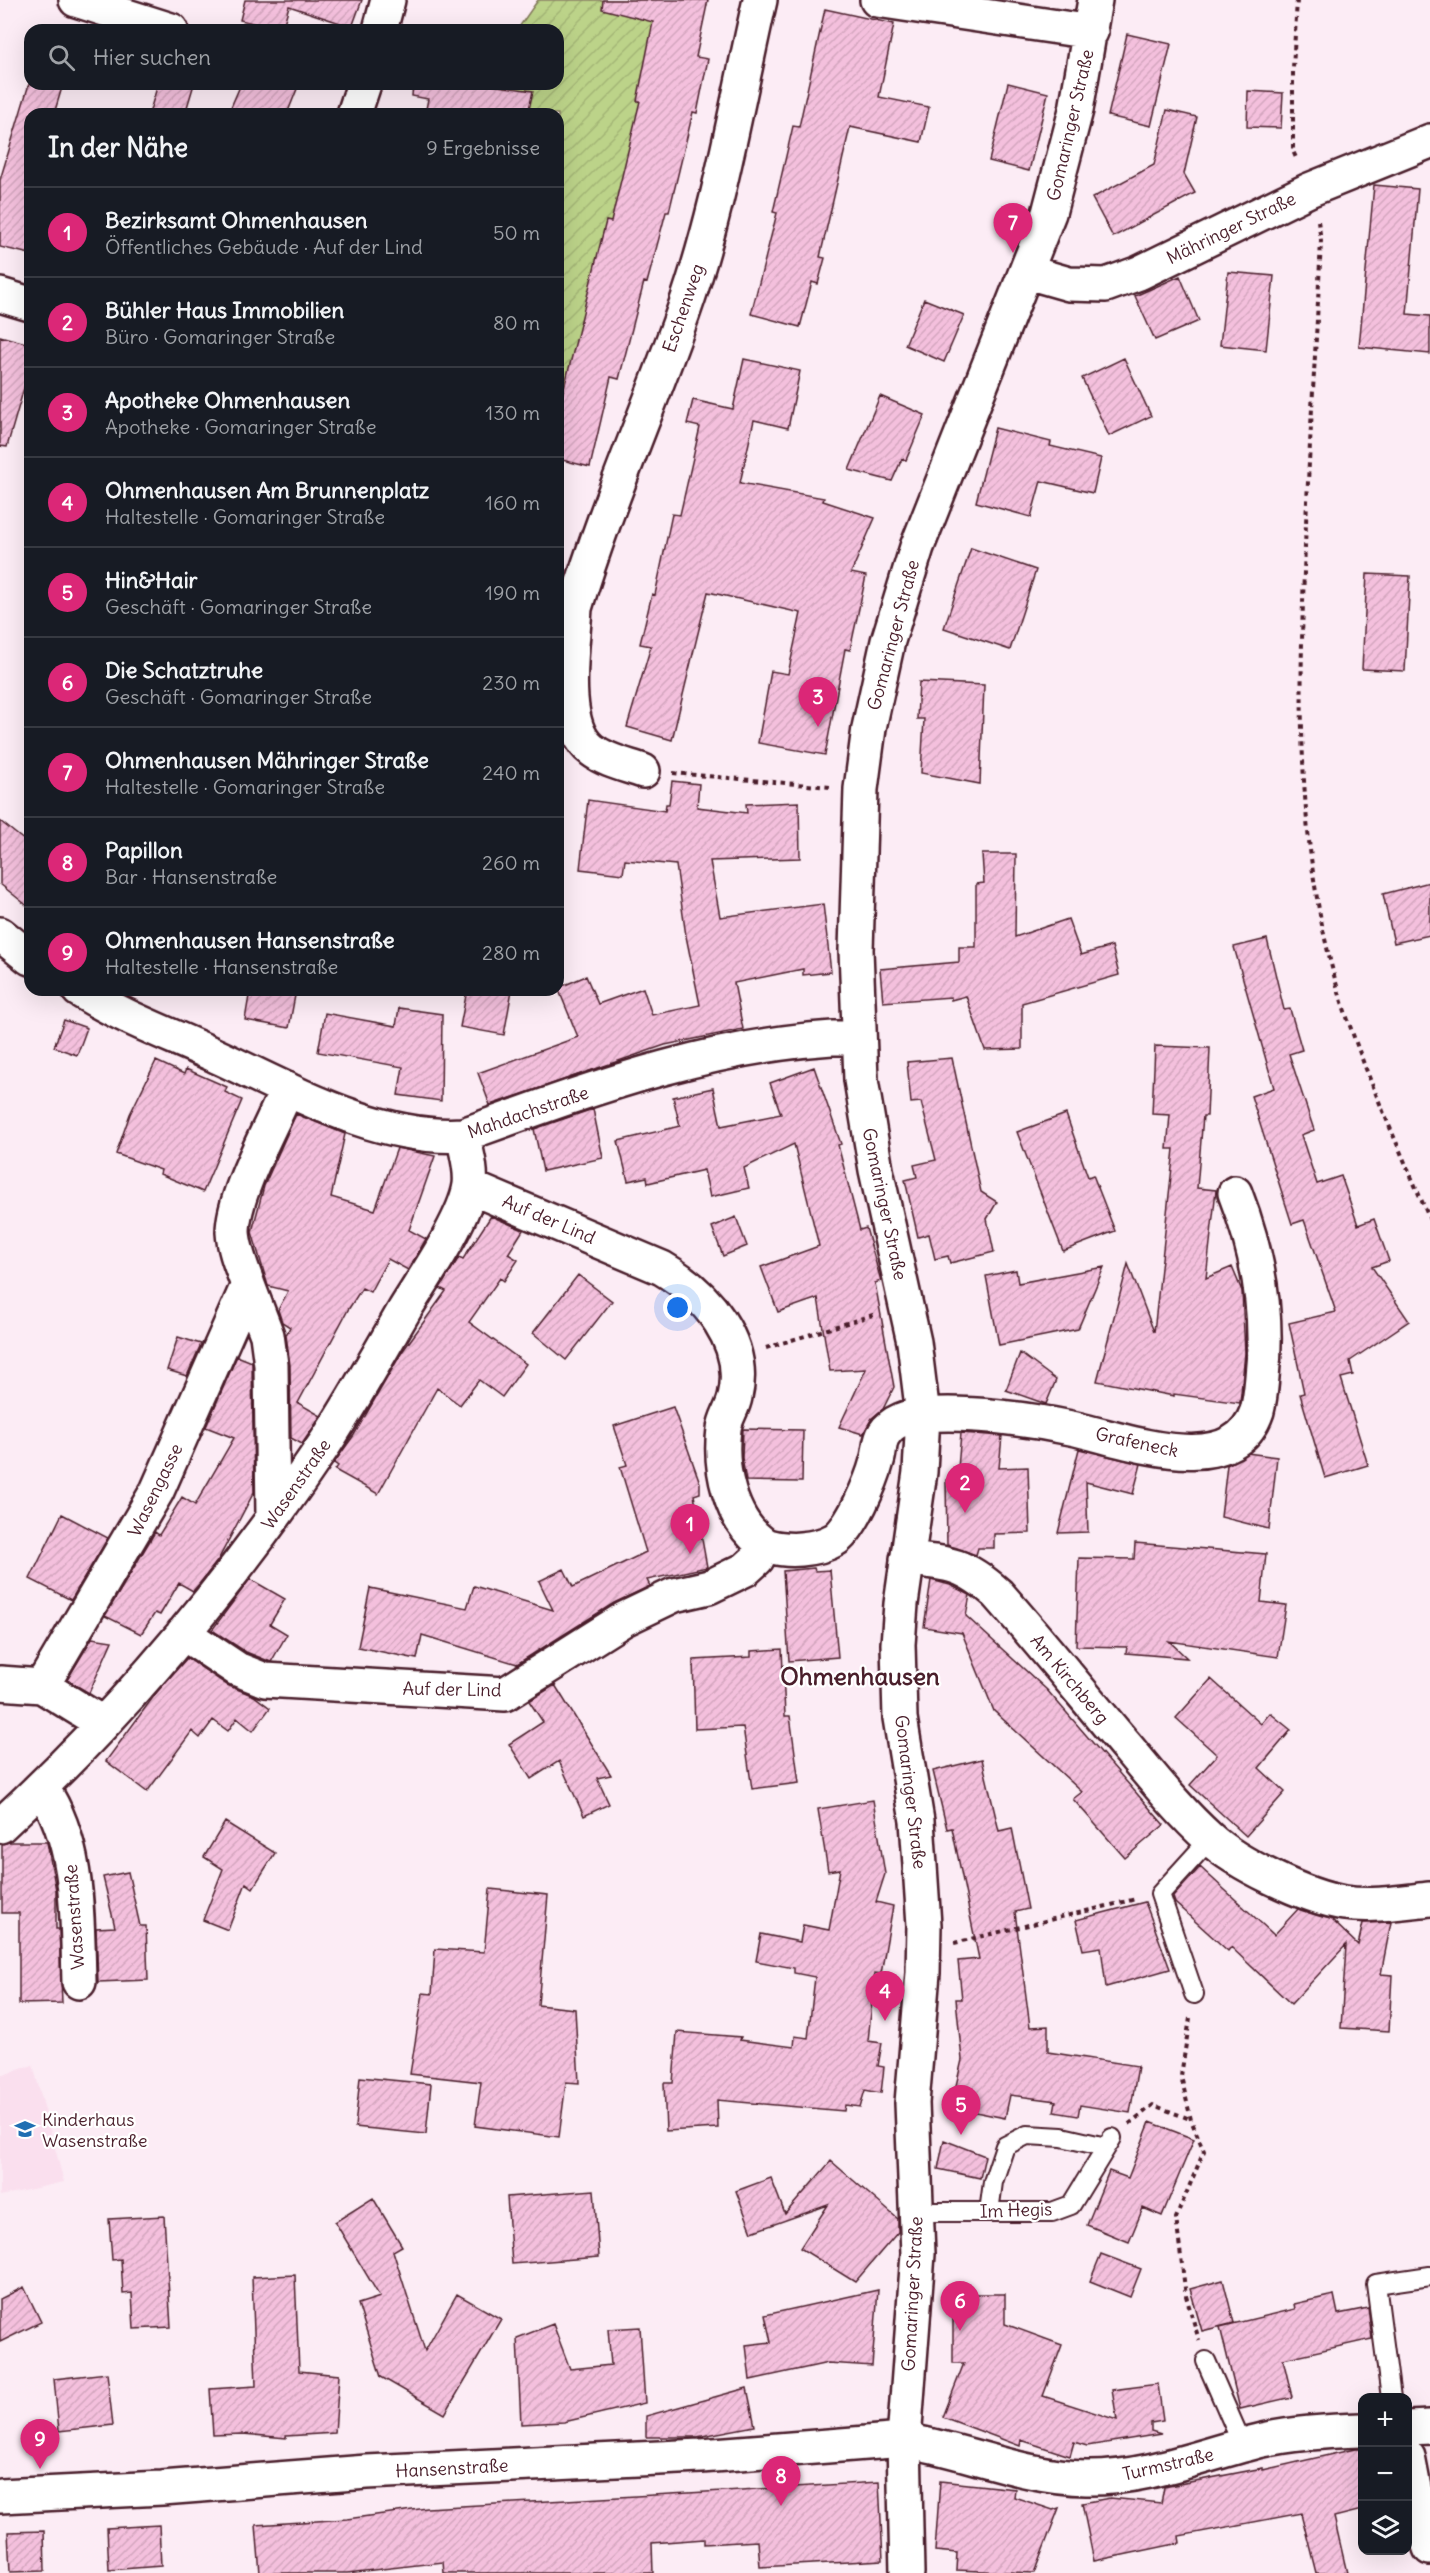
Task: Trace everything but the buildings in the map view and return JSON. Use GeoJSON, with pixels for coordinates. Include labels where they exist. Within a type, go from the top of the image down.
{"type":"FeatureCollection","features":[{"type":"Feature","properties":{"kind":"street"},"geometry":{"type":"LineString","coordinates":[[76,0],[152,24]]}},
{"type":"Feature","properties":{"kind":"street"},"geometry":{"type":"LineString","coordinates":[[382,24],[388,0]]}},
{"type":"Feature","properties":{"kind":"street","name":"Eschenweg"},"geometry":{"type":"LineString","coordinates":[[643,771],[591,750],[575,730],[567,607],[591,554],[683,313],[705,244],[760,0]]}},
{"type":"Feature","properties":{"kind":"street"},"geometry":{"type":"LineString","coordinates":[[877,0],[1093,16]]}},
{"type":"Feature","properties":{"kind":"street","name":"Gomaringer Straße"},"geometry":{"type":"LineString","coordinates":[[907,2573],[904,2440],[918,2254],[912,2103],[924,1951],[923,1895],[917,1821],[900,1719],[898,1682],[900,1614],[920,1472],[923,1415],[907,1304],[876,1170],[861,1080],[857,1036],[856,907],[861,789],[876,688],[902,592],[917,547],[1027,272],[1060,176],[1093,16]]}},
{"type":"Feature","properties":{"kind":"street","name":"Mähringer Straße"},"geometry":{"type":"LineString","coordinates":[[1027,272],[1069,284],[1106,285],[1139,273],[1309,190],[1430,141]]}},
{"type":"Feature","properties":{"kind":"street"},"geometry":{"type":"LineString","coordinates":[[0,295],[24,302]]}},
{"type":"Feature","properties":{"kind":"street"},"geometry":{"type":"LineString","coordinates":[[0,934],[24,953]]}},
{"type":"Feature","properties":{"kind":"street","name":"Mahdachstraße"},"geometry":{"type":"LineString","coordinates":[[101,996],[123,1002],[287,1089],[397,1130],[442,1137],[463,1135],[627,1078],[714,1055],[792,1041],[857,1036]]}},
{"type":"Feature","properties":{"kind":"street"},"geometry":{"type":"LineString","coordinates":[[273,1516],[271,1365],[267,1335],[237,1253],[233,1231],[237,1205],[287,1089]]}},
{"type":"Feature","properties":{"kind":"street"},"geometry":{"type":"LineString","coordinates":[[463,1135],[470,1171],[470,1187]]}},
{"type":"Feature","properties":{"kind":"street","name":"Auf der Lind"},"geometry":{"type":"LineString","coordinates":[[183,1633],[237,1669],[265,1680],[505,1694],[624,1619],[674,1595],[709,1587],[739,1572],[757,1559],[764,1545],[747,1527],[732,1503],[723,1466],[723,1427],[736,1397],[737,1357],[718,1316],[686,1282],[652,1263],[470,1187]]}},
{"type":"Feature","properties":{"kind":"street","name":"Wasenstraße"},"geometry":{"type":"LineString","coordinates":[[0,1826],[42,1788],[102,1723],[183,1633],[232,1572],[327,1440],[439,1253],[470,1187]]}},
{"type":"Feature","properties":{"kind":"street","name":"Grafeneck"},"geometry":{"type":"LineString","coordinates":[[923,1415],[994,1418],[1070,1428],[1182,1453],[1210,1450],[1247,1430],[1256,1412],[1260,1394],[1265,1353],[1264,1320],[1257,1260],[1235,1193]]}},
{"type":"Feature","properties":{"kind":"street","name":"Wasengasse"},"geometry":{"type":"LineString","coordinates":[[42,1686],[157,1491],[248,1285]]}},
{"type":"Feature","properties":{"kind":"street"},"geometry":{"type":"LineString","coordinates":[[764,1545],[797,1550],[817,1547],[837,1539],[865,1498],[883,1435],[897,1421],[923,1415]]}},
{"type":"Feature","properties":{"kind":"street","name":"Am Kirchberg"},"geometry":{"type":"LineString","coordinates":[[907,1559],[947,1563],[968,1570],[998,1594],[1152,1776],[1210,1839],[1240,1859],[1322,1898],[1366,1904],[1430,1899]]}},
{"type":"Feature","properties":{"kind":"street"},"geometry":{"type":"LineString","coordinates":[[0,1683],[42,1686],[102,1723]]}},
{"type":"Feature","properties":{"kind":"street","name":"Wasenstraße"},"geometry":{"type":"LineString","coordinates":[[42,1788],[57,1810],[68,1841],[76,1905],[79,1982]]}},
{"type":"Feature","properties":{"kind":"street"},"geometry":{"type":"LineString","coordinates":[[1412,2428],[1430,2427]]}},
{"type":"Feature","properties":{"kind":"street","name":"Turmstraße"},"geometry":{"type":"LineString","coordinates":[[904,2440],[937,2446],[1026,2470],[1087,2478],[1135,2475],[1243,2446],[1303,2434],[1358,2430]]}},
{"type":"Feature","properties":{"kind":"street","name":"Hansenstraße"},"geometry":{"type":"LineString","coordinates":[[0,2496],[162,2488],[367,2472],[700,2456],[904,2440]]}},
{"type":"Feature","properties":{"kind":"street"},"geometry":{"type":"LineString","coordinates":[[1412,2477],[1430,2548]]}},
{"type":"Feature","properties":{"kind":"lane"},"geometry":{"type":"LineString","coordinates":[[1194,1994],[1160,1894],[1210,1839]]}},
{"type":"Feature","properties":{"kind":"lane"},"geometry":{"type":"LineString","coordinates":[[989,2212],[993,2182],[1005,2146],[1027,2135],[1109,2143]]}},
{"type":"Feature","properties":{"kind":"lane","name":"Im Hegis"},"geometry":{"type":"LineString","coordinates":[[918,2212],[1052,2212],[1071,2205],[1109,2143]]}},
{"type":"Feature","properties":{"kind":"lane"},"geometry":{"type":"LineString","coordinates":[[1390,2393],[1376,2284],[1430,2276]]}},
{"type":"Feature","properties":{"kind":"lane"},"geometry":{"type":"LineString","coordinates":[[1206,2361],[1243,2446]]}},
{"type":"Feature","properties":{"kind":"path"},"geometry":{"type":"LineString","coordinates":[[1297,0],[1293,68],[1293,151],[1317,212],[1321,240],[1300,684],[1303,776],[1312,864],[1338,986],[1362,1057],[1430,1220]]}},
{"type":"Feature","properties":{"kind":"path"},"geometry":{"type":"LineString","coordinates":[[643,771],[861,789]]}},
{"type":"Feature","properties":{"kind":"path"},"geometry":{"type":"LineString","coordinates":[[737,1357],[907,1304]]}},
{"type":"Feature","properties":{"kind":"path"},"geometry":{"type":"LineString","coordinates":[[924,1951],[1051,1918],[1160,1894]]}},
{"type":"Feature","properties":{"kind":"path"},"geometry":{"type":"LineString","coordinates":[[1194,1994],[1181,2076],[1191,2120],[1204,2151],[1176,2218],[1186,2296],[1206,2361]]}},
{"type":"Feature","properties":{"kind":"path"},"geometry":{"type":"LineString","coordinates":[[1109,2143],[1153,2105],[1191,2120]]}},
{"type":"Feature","properties":{"kind":"shaded area","name":"Kinderhaus Wasenstraße"},"geometry":{"type":"Polygon","coordinates":[[[33,2065],[64,2182],[0,2196],[0,2076],[33,2065]]]}},
{"type":"Feature","properties":{"kind":"green space"},"geometry":{"type":"Polygon","coordinates":[[[538,0],[649,0],[685,4],[564,450],[564,108],[464,108],[476,90],[564,90],[564,24],[521,24],[538,0]]]}},
{"type":"Feature","properties":{"kind":"place","name":"Ohmenhausen Mähringer Straße"},"geometry":{"type":"Point","coordinates":[1013,253]}},
{"type":"Feature","properties":{"kind":"place","name":"Apotheke Ohmenhausen"},"geometry":{"type":"Point","coordinates":[818,727]}},
{"type":"Feature","properties":{"kind":"place","name":"Bühler Haus Immobilien"},"geometry":{"type":"Point","coordinates":[965,1513]}},
{"type":"Feature","properties":{"kind":"place","name":"Bezirksamt Ohmenhausen"},"geometry":{"type":"Point","coordinates":[690,1554]}},
{"type":"Feature","properties":{"kind":"place","name":"Ohmenhausen Am Brunnenplatz"},"geometry":{"type":"Point","coordinates":[885,2021]}},
{"type":"Feature","properties":{"kind":"place","name":"Kinderhaus Wasenstraße"},"geometry":{"type":"Point","coordinates":[25,2129]}},
{"type":"Feature","properties":{"kind":"place","name":"Hin&Hair"},"geometry":{"type":"Point","coordinates":[961,2135]}},
{"type":"Feature","properties":{"kind":"place","name":"Die Schatztruhe"},"geometry":{"type":"Point","coordinates":[960,2331]}},
{"type":"Feature","properties":{"kind":"place","name":"Ohmenhausen Hansenstraße"},"geometry":{"type":"Point","coordinates":[40,2469]}},
{"type":"Feature","properties":{"kind":"place","name":"Papillon"},"geometry":{"type":"Point","coordinates":[781,2506]}},
{"type":"Feature","properties":{"kind":"district","name":"Ohmenhausen"},"geometry":{"type":"Point","coordinates":[860,1676]}}]}
